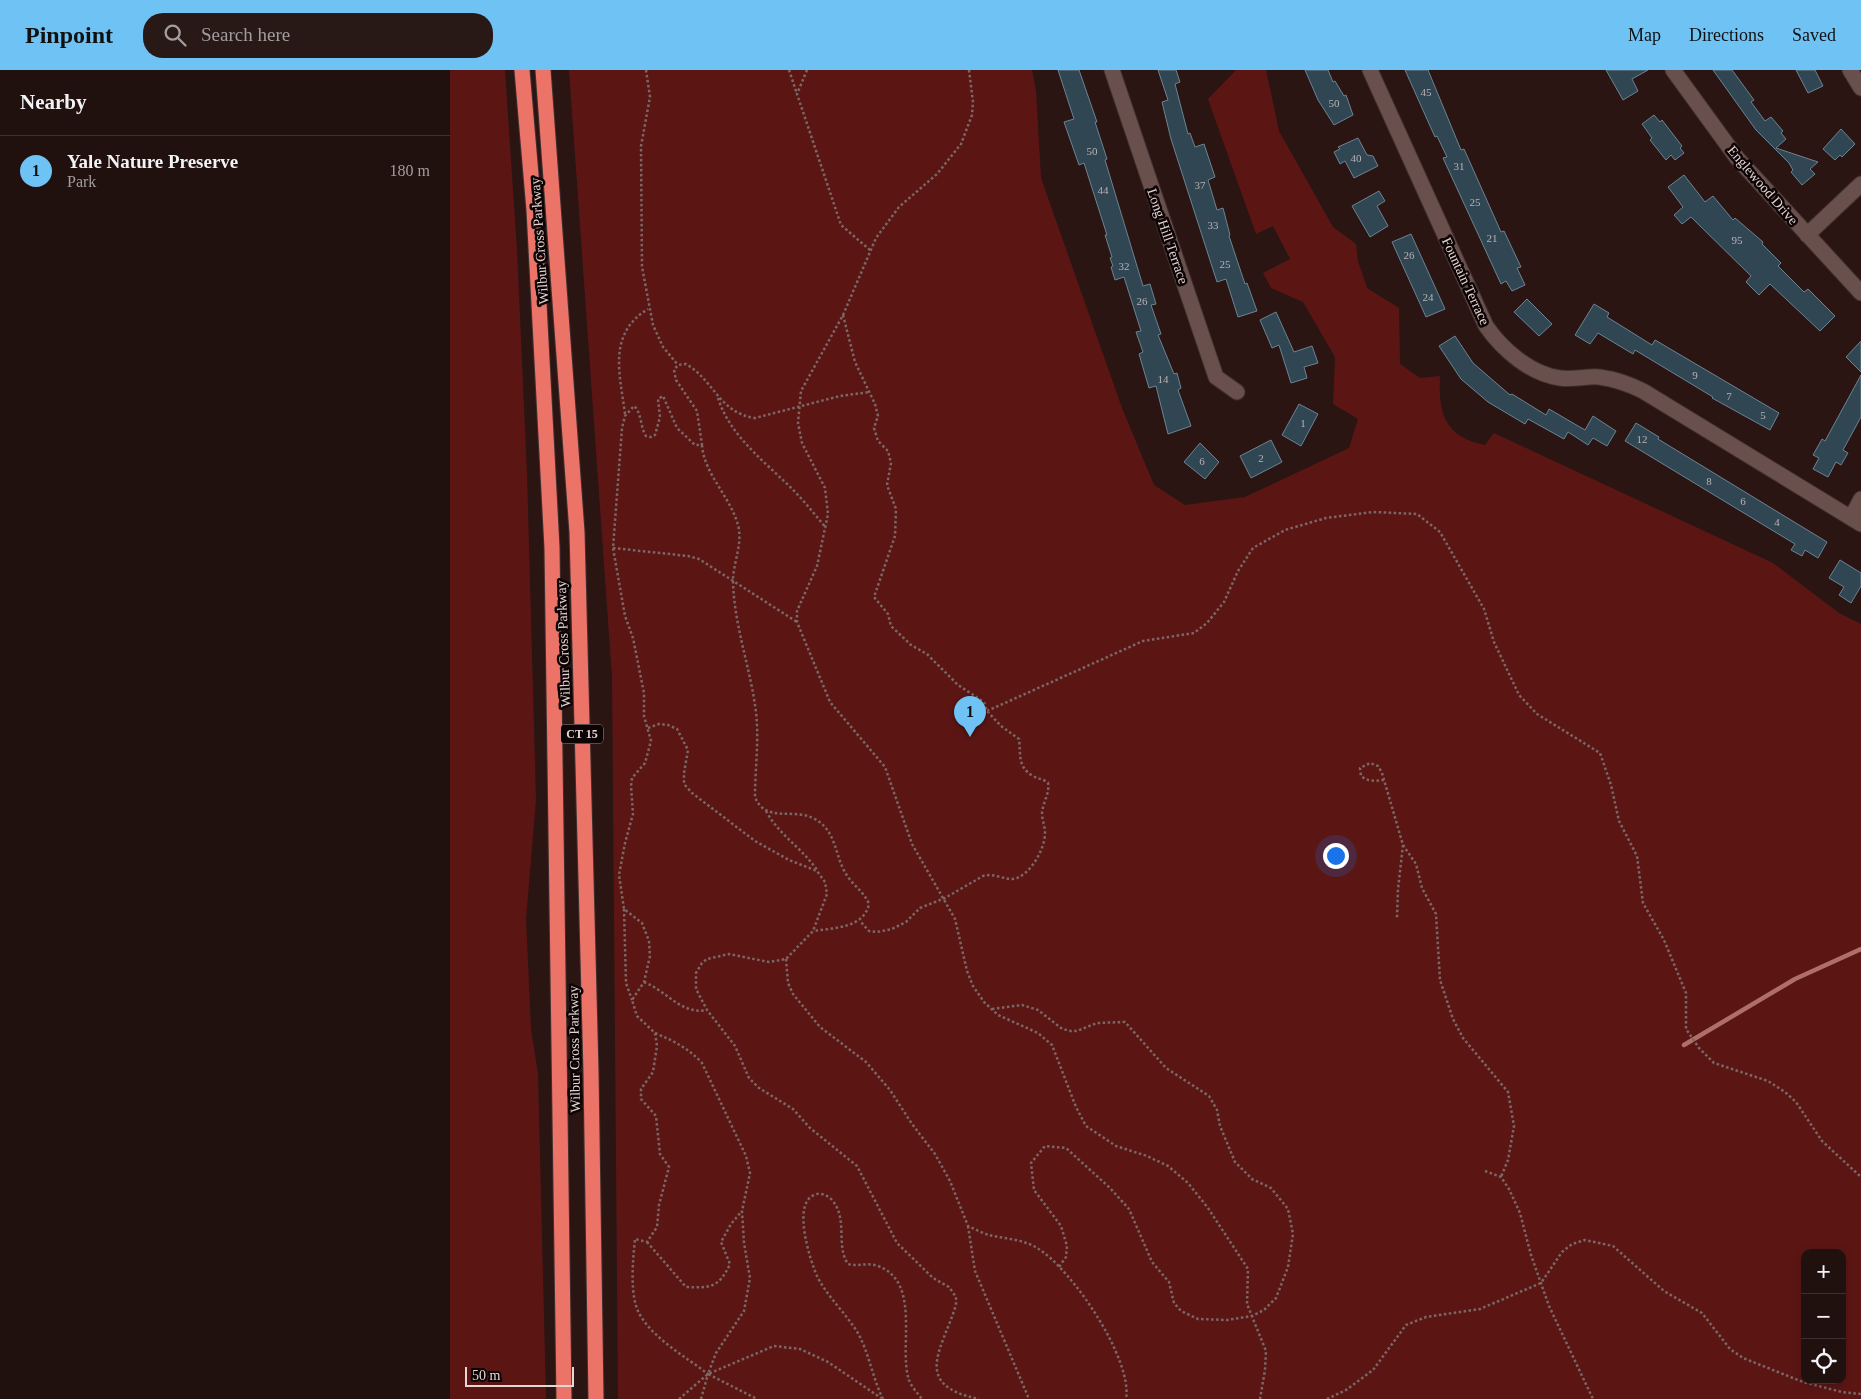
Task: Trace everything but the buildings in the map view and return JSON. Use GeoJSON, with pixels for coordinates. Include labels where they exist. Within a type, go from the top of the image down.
{"type":"FeatureCollection","features":[{"type":"Feature","properties":{"kind":"highway","name":"Wilbur Cross Parkway"},"geometry":{"type":"LineString","coordinates":[[522,70],[534,210],[552,548],[564,1399]]}},
{"type":"Feature","properties":{"kind":"highway","name":"Wilbur Cross Parkway"},"geometry":{"type":"LineString","coordinates":[[543,70],[577,532],[591,1072],[596,1399]]}},
{"type":"Feature","properties":{"kind":"street","name":"Long Hill Terrace"},"geometry":{"type":"LineString","coordinates":[[1112,70],[1216,377],[1237,392]]}},
{"type":"Feature","properties":{"kind":"street","name":"Fountain Terrace"},"geometry":{"type":"LineString","coordinates":[[1370,70],[1486,326],[1502,344],[1540,373],[1560,378],[1598,377],[1643,390],[1856,521]]}},
{"type":"Feature","properties":{"kind":"street","name":"Englewood Drive"},"geometry":{"type":"LineString","coordinates":[[1673,70],[1737,158],[1861,293]]}},
{"type":"Feature","properties":{"kind":"street"},"geometry":{"type":"LineString","coordinates":[[1850,70],[1861,88]]}},
{"type":"Feature","properties":{"kind":"street"},"geometry":{"type":"LineString","coordinates":[[1807,235],[1861,184]]}},
{"type":"Feature","properties":{"kind":"street"},"geometry":{"type":"LineString","coordinates":[[1856,521],[1861,499]]}},
{"type":"Feature","properties":{"kind":"path"},"geometry":{"type":"LineString","coordinates":[[646,70],[650,97],[641,146],[642,267],[653,325],[663,347],[678,365]]}},
{"type":"Feature","properties":{"kind":"path"},"geometry":{"type":"LineString","coordinates":[[789,70],[841,225],[870,250]]}},
{"type":"Feature","properties":{"kind":"path"},"geometry":{"type":"LineString","coordinates":[[796,94],[807,70]]}},
{"type":"Feature","properties":{"kind":"path"},"geometry":{"type":"LineString","coordinates":[[969,70],[973,102],[972,115],[961,144],[937,174],[914,193],[887,221],[870,250],[843,315],[806,378],[798,407],[802,442],[825,488],[828,514],[817,566],[798,611],[798,622],[830,702],[885,766],[912,844],[945,898],[958,929],[964,959],[973,986],[992,1009],[1006,1019],[1038,1033],[1052,1045],[1076,1107],[1086,1126],[1116,1146],[1147,1156],[1168,1166],[1188,1183],[1208,1208],[1248,1269],[1246,1294],[1252,1316],[1266,1351],[1260,1399]]}},
{"type":"Feature","properties":{"kind":"path"},"geometry":{"type":"LineString","coordinates":[[649,309],[637,316],[629,325],[622,341],[618,364],[625,416],[620,444],[613,548],[625,616],[633,638],[644,693],[644,716],[650,741],[645,763],[632,778],[630,786],[633,814],[623,849],[619,875],[624,909],[626,983],[637,1016],[655,1033],[677,1042],[691,1052],[706,1072],[746,1156],[750,1173],[742,1210],[744,1243],[750,1278],[744,1311],[716,1353],[701,1399]]}},
{"type":"Feature","properties":{"kind":"path"},"geometry":{"type":"LineString","coordinates":[[843,315],[855,362],[870,392],[878,416],[874,428],[878,442],[888,451],[891,463],[887,485],[896,509],[895,536],[874,597],[888,614],[891,626],[911,645],[928,654],[958,684],[984,702],[987,711],[1007,732],[1019,739],[1020,761],[1024,768],[1028,773],[1048,783],[1049,789],[1042,812],[1045,834],[1041,852],[1025,872],[1017,878],[1007,879],[988,874],[945,898],[920,908],[906,922],[892,929],[877,932],[869,931],[860,921]]}},
{"type":"Feature","properties":{"kind":"path"},"geometry":{"type":"LineString","coordinates":[[870,392],[840,396],[755,418],[740,416],[718,396],[702,375],[692,367],[686,364],[678,365],[674,370],[676,380],[697,411],[703,456],[728,499],[738,526],[738,549],[733,580],[741,644],[756,707],[758,739],[755,797],[758,805],[766,811],[773,825],[808,857],[825,882],[827,894],[813,931],[786,959],[769,962],[729,954],[707,959],[698,968],[695,980],[696,989],[708,1010],[735,1046],[749,1078],[759,1088],[793,1110],[810,1128],[857,1166],[898,1243],[933,1278],[949,1287],[956,1297],[956,1305],[938,1354],[936,1370],[940,1382],[949,1389],[963,1396],[979,1399]]}},
{"type":"Feature","properties":{"kind":"path"},"geometry":{"type":"LineString","coordinates":[[625,416],[634,406],[638,410],[642,430],[650,438],[654,435],[660,417],[658,399],[663,396],[677,428],[685,438],[695,445],[702,445]]}},
{"type":"Feature","properties":{"kind":"path"},"geometry":{"type":"LineString","coordinates":[[718,396],[722,411],[744,441],[792,489],[826,528]]}},
{"type":"Feature","properties":{"kind":"path"},"geometry":{"type":"LineString","coordinates":[[987,711],[1142,641],[1194,633],[1207,622],[1224,602],[1238,571],[1253,548],[1285,530],[1326,518],[1373,512],[1417,514],[1440,532],[1484,608],[1494,642],[1519,695],[1537,714],[1600,753],[1611,785],[1619,822],[1637,856],[1643,903],[1664,940],[1686,993],[1686,1029],[1699,1048],[1714,1063],[1768,1081],[1785,1092],[1796,1102],[1822,1142],[1861,1177]]}},
{"type":"Feature","properties":{"kind":"path"},"geometry":{"type":"LineString","coordinates":[[613,548],[688,556],[698,559],[798,622]]}},
{"type":"Feature","properties":{"kind":"path"},"geometry":{"type":"LineString","coordinates":[[648,728],[659,724],[668,724],[677,729],[688,750],[684,784],[692,793],[755,841],[789,860],[817,871]]}},
{"type":"Feature","properties":{"kind":"path"},"geometry":{"type":"LineString","coordinates":[[1384,780],[1375,781],[1364,778],[1359,772],[1360,768],[1370,763],[1375,764],[1380,769],[1393,802],[1403,845],[1397,918]]}},
{"type":"Feature","properties":{"kind":"path"},"geometry":{"type":"LineString","coordinates":[[766,811],[813,818],[825,828],[837,845],[848,877],[859,886],[870,904],[867,913],[860,921],[813,931]]}},
{"type":"Feature","properties":{"kind":"path"},"geometry":{"type":"LineString","coordinates":[[1403,845],[1416,864],[1422,888],[1436,914],[1440,980],[1453,1019],[1463,1038],[1508,1092],[1514,1126],[1508,1160],[1500,1177]]}},
{"type":"Feature","properties":{"kind":"path"},"geometry":{"type":"LineString","coordinates":[[624,909],[642,922],[649,941],[650,956],[644,982],[632,1000]]}},
{"type":"Feature","properties":{"kind":"path"},"geometry":{"type":"LineString","coordinates":[[786,959],[788,983],[793,994],[820,1027],[866,1062],[890,1090],[912,1124],[935,1154],[950,1181],[968,1226],[975,1270],[1029,1399]]}},
{"type":"Feature","properties":{"kind":"path"},"geometry":{"type":"LineString","coordinates":[[644,982],[661,990],[684,1007],[696,1012],[708,1010]]}},
{"type":"Feature","properties":{"kind":"path"},"geometry":{"type":"LineString","coordinates":[[992,1009],[1022,1005],[1038,1010],[1061,1028],[1069,1031],[1077,1031],[1097,1022],[1125,1022],[1166,1068],[1209,1096],[1217,1110],[1220,1126],[1236,1162],[1252,1179],[1270,1188],[1288,1209],[1292,1221],[1293,1234],[1288,1268],[1276,1298],[1264,1310],[1252,1316],[1227,1320],[1198,1319],[1181,1311],[1174,1303],[1169,1282],[1152,1262],[1129,1209],[1110,1188],[1066,1148],[1045,1146],[1032,1163],[1034,1190],[1061,1226],[1067,1246],[1066,1257],[1059,1266]]}},
{"type":"Feature","properties":{"kind":"path"},"geometry":{"type":"LineString","coordinates":[[647,1242],[657,1227],[659,1205],[669,1167],[659,1149],[656,1116],[641,1099],[641,1089],[653,1072],[656,1046],[655,1033]]}},
{"type":"Feature","properties":{"kind":"path"},"geometry":{"type":"LineString","coordinates":[[1485,1171],[1500,1177],[1509,1189],[1520,1213],[1541,1282],[1572,1358],[1593,1399]]}},
{"type":"Feature","properties":{"kind":"path"},"geometry":{"type":"LineString","coordinates":[[883,1399],[859,1336],[827,1293],[817,1276],[810,1254],[802,1210],[807,1200],[815,1194],[822,1194],[830,1198],[836,1205],[842,1224],[843,1251],[848,1264],[858,1267],[867,1264],[877,1265],[885,1270],[904,1294],[909,1380],[922,1399]]}},
{"type":"Feature","properties":{"kind":"path"},"geometry":{"type":"LineString","coordinates":[[742,1210],[731,1224],[721,1242],[730,1264],[723,1279],[707,1288],[686,1287],[647,1242],[635,1239],[633,1260],[634,1291],[640,1314],[671,1346],[708,1374],[757,1399]]}},
{"type":"Feature","properties":{"kind":"path"},"geometry":{"type":"LineString","coordinates":[[968,1226],[988,1235],[1014,1239],[1037,1247],[1059,1266],[1082,1294],[1117,1352],[1124,1372],[1126,1399]]}},
{"type":"Feature","properties":{"kind":"path"},"geometry":{"type":"LineString","coordinates":[[1327,1399],[1346,1390],[1373,1370],[1406,1325],[1426,1317],[1480,1308],[1541,1282],[1553,1262],[1562,1252],[1572,1244],[1585,1240],[1613,1246],[1664,1291],[1702,1313],[1730,1349],[1743,1358],[1803,1382],[1842,1392],[1861,1394]]}},
{"type":"Feature","properties":{"kind":"path"},"geometry":{"type":"LineString","coordinates":[[679,1399],[708,1374],[774,1346],[800,1350],[828,1362],[883,1399]]}},
{"type":"Feature","properties":{"kind":"shaded area"},"geometry":{"type":"Polygon","coordinates":[[[450,70],[505,70],[517,250],[527,474],[536,800],[526,919],[531,1029],[538,1074],[546,1399],[450,1399],[450,70]]]}},
{"type":"Feature","properties":{"kind":"shaded area"},"geometry":{"type":"Polygon","coordinates":[[[569,70],[1032,70],[1036,91],[1041,178],[1122,408],[1154,485],[1185,505],[1245,497],[1349,448],[1358,419],[1333,404],[1335,357],[1303,302],[1271,288],[1263,273],[1290,259],[1273,226],[1256,234],[1208,99],[1236,70],[1266,70],[1279,131],[1333,227],[1356,244],[1358,261],[1367,288],[1399,308],[1400,364],[1420,378],[1440,376],[1443,412],[1453,430],[1461,436],[1485,445],[1494,433],[1773,563],[1839,613],[1861,624],[1861,1399],[618,1399],[612,677],[569,70]]]}},
{"type":"Feature","properties":{"kind":"waterway"},"geometry":{"type":"LineString","coordinates":[[1684,1045],[1795,979],[1861,949]]}},
{"type":"Feature","properties":{"kind":"place","name":"Yale Nature Preserve"},"geometry":{"type":"Point","coordinates":[970,737]}}]}
